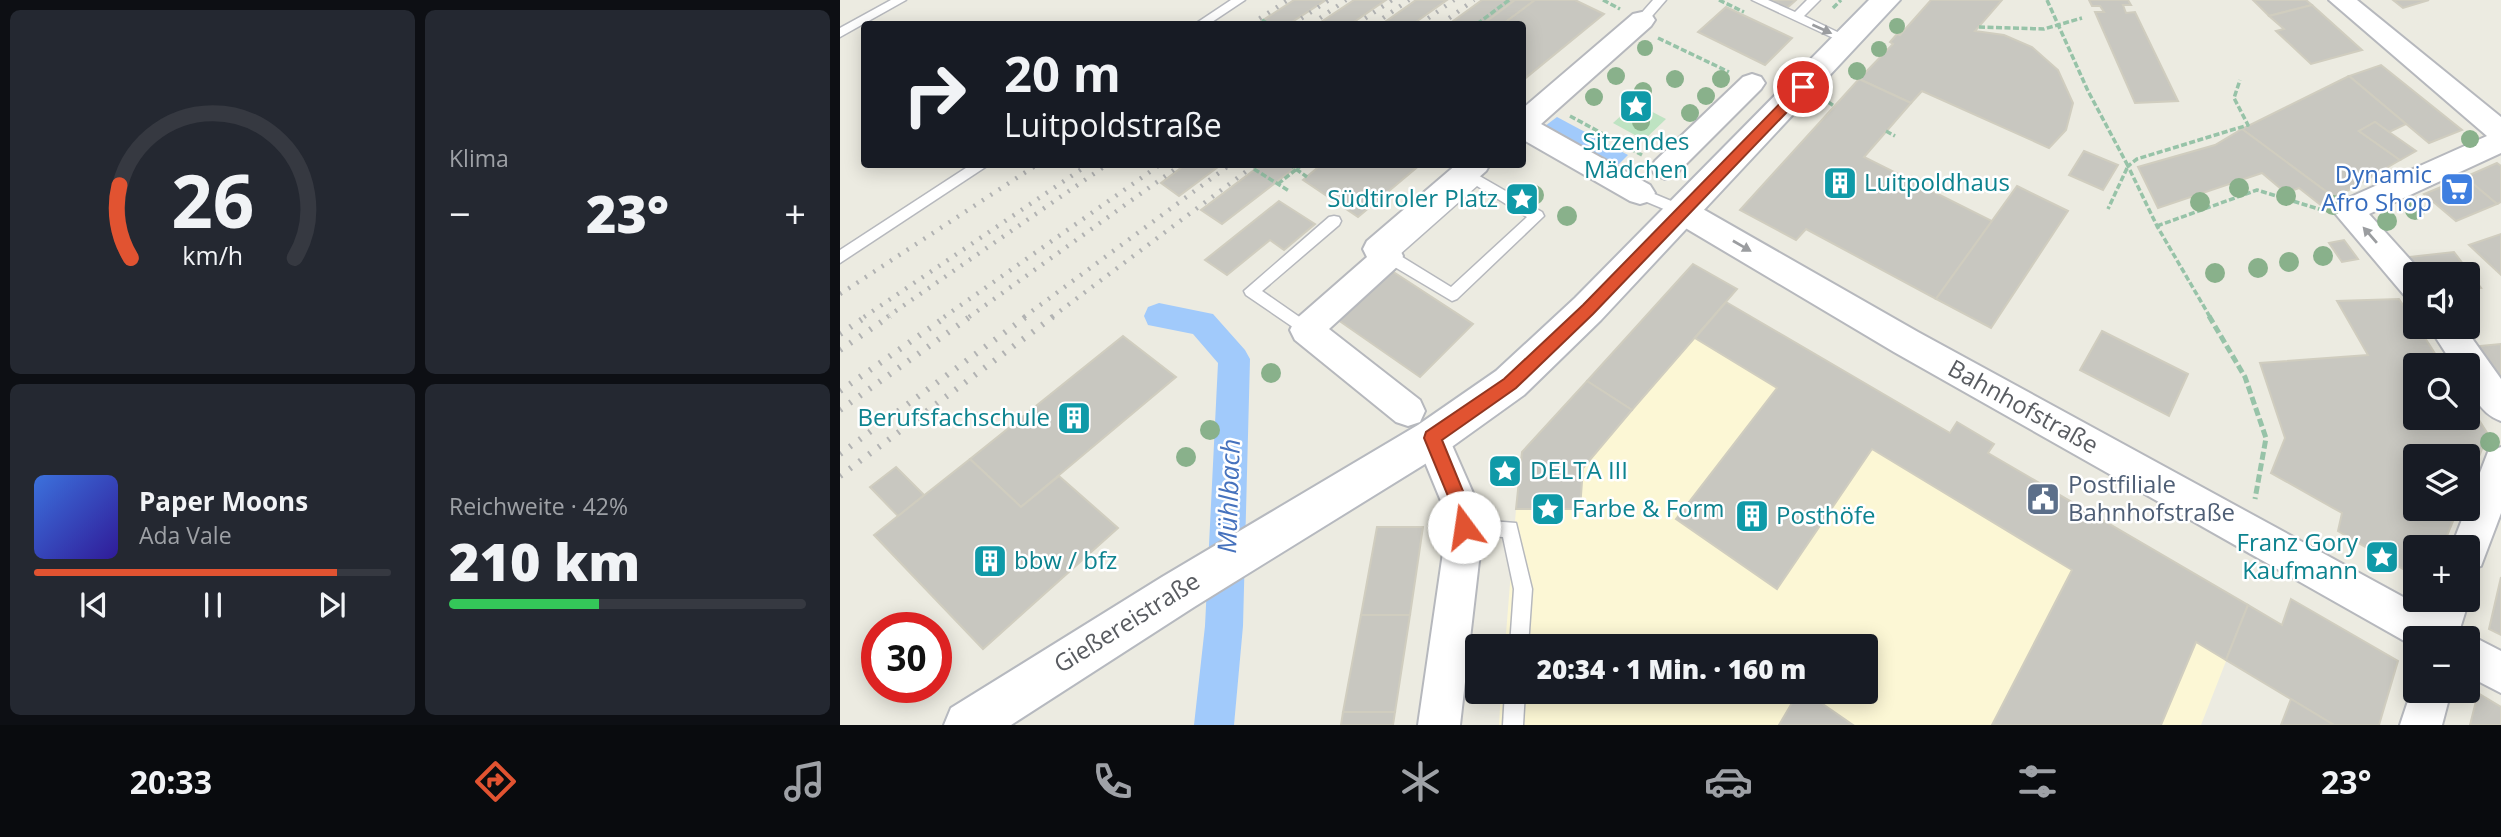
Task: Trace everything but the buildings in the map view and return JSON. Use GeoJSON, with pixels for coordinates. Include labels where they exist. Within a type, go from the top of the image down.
{"type":"FeatureCollection","features":[{"type":"Feature","properties":{"kind":"main road","name":"Gießereistraße"},"geometry":{"type":"LineString","coordinates":[[968,725],[1274,533],[1420,424],[1510,383],[1588,309],[1886,0]]}},
{"type":"Feature","properties":{"kind":"street"},"geometry":{"type":"LineString","coordinates":[[2340,0],[2501,132]]}},
{"type":"Feature","properties":{"kind":"street"},"geometry":{"type":"LineString","coordinates":[[1526,122],[1548,104],[1634,19]]}},
{"type":"Feature","properties":{"kind":"street"},"geometry":{"type":"LineString","coordinates":[[1665,168],[1752,83]]}},
{"type":"Feature","properties":{"kind":"street"},"geometry":{"type":"LineString","coordinates":[[1526,127],[1640,193]]}},
{"type":"Feature","properties":{"kind":"street"},"geometry":{"type":"LineString","coordinates":[[2403,273],[2348,211],[2501,141]]}},
{"type":"Feature","properties":{"kind":"street"},"geometry":{"type":"LineString","coordinates":[[1439,725],[1466,518],[1420,424],[1306,330],[1472,168]]}},
{"type":"Feature","properties":{"kind":"street","name":"Bahnhofstraße"},"geometry":{"type":"LineString","coordinates":[[1683,212],[1963,374],[2416,626]]}},
{"type":"Feature","properties":{"kind":"street"},"geometry":{"type":"LineString","coordinates":[[2454,339],[2501,406]]}},
{"type":"Feature","properties":{"kind":"street"},"geometry":{"type":"LineString","coordinates":[[2475,535],[2501,463]]}},
{"type":"Feature","properties":{"kind":"street","name":"Bahnhofstraße"},"geometry":{"type":"LineString","coordinates":[[2480,661],[2501,673]]}},
{"type":"Feature","properties":{"kind":"street"},"geometry":{"type":"LineString","coordinates":[[2421,725],[2427,703]]}},
{"type":"Feature","properties":{"kind":"lane"},"geometry":{"type":"LineString","coordinates":[[862,21],[900,0]]}},
{"type":"Feature","properties":{"kind":"lane"},"geometry":{"type":"LineString","coordinates":[[1206,21],[1239,0]]}},
{"type":"Feature","properties":{"kind":"lane"},"geometry":{"type":"LineString","coordinates":[[1634,19],[1660,0]]}},
{"type":"Feature","properties":{"kind":"lane"},"geometry":{"type":"LineString","coordinates":[[1758,0],[1848,40]]}},
{"type":"Feature","properties":{"kind":"lane"},"geometry":{"type":"LineString","coordinates":[[1796,17],[1814,0]]}},
{"type":"Feature","properties":{"kind":"lane"},"geometry":{"type":"LineString","coordinates":[[840,33],[861,21]]}},
{"type":"Feature","properties":{"kind":"lane"},"geometry":{"type":"LineString","coordinates":[[840,257],[978,168]]}},
{"type":"Feature","properties":{"kind":"lane"},"geometry":{"type":"LineString","coordinates":[[1476,179],[1537,216],[1452,295],[1383,253],[1476,179]]}},
{"type":"Feature","properties":{"kind":"lane"},"geometry":{"type":"LineString","coordinates":[[1640,193],[1683,212]]}},
{"type":"Feature","properties":{"kind":"lane"},"geometry":{"type":"LineString","coordinates":[[1306,330],[1251,291],[1335,221]]}},
{"type":"Feature","properties":{"kind":"lane"},"geometry":{"type":"LineString","coordinates":[[1464,527],[1510,529],[1523,589],[1520,634]]}},
{"type":"Feature","properties":{"kind":"lane"},"geometry":{"type":"LineString","coordinates":[[1513,725],[1515,704]]}},
{"type":"Feature","properties":{"kind":"path"},"geometry":{"type":"LineString","coordinates":[[1481,21],[1509,0]]}},
{"type":"Feature","properties":{"kind":"path"},"geometry":{"type":"LineString","coordinates":[[1603,0],[1752,83]]}},
{"type":"Feature","properties":{"kind":"path"},"geometry":{"type":"LineString","coordinates":[[2047,0],[2088,91],[2157,226],[2245,377],[2266,438],[2255,499]]}},
{"type":"Feature","properties":{"kind":"path"},"geometry":{"type":"LineString","coordinates":[[1979,27],[2029,32],[2082,18]]}},
{"type":"Feature","properties":{"kind":"path"},"geometry":{"type":"LineString","coordinates":[[2108,209],[2128,166],[2137,159],[2248,125],[2234,98],[2240,80]]}},
{"type":"Feature","properties":{"kind":"path"},"geometry":{"type":"LineString","coordinates":[[1827,103],[1835,106]]}},
{"type":"Feature","properties":{"kind":"path"},"geometry":{"type":"LineString","coordinates":[[1548,104],[1665,168]]}},
{"type":"Feature","properties":{"kind":"path"},"geometry":{"type":"LineString","coordinates":[[1886,131],[1895,136]]}},
{"type":"Feature","properties":{"kind":"path"},"geometry":{"type":"LineString","coordinates":[[1278,184],[1290,168]]}},
{"type":"Feature","properties":{"kind":"path"},"geometry":{"type":"LineString","coordinates":[[1295,168],[1307,177]]}},
{"type":"Feature","properties":{"kind":"path"},"geometry":{"type":"LineString","coordinates":[[1254,169],[1289,191]]}},
{"type":"Feature","properties":{"kind":"path"},"geometry":{"type":"LineString","coordinates":[[2157,226],[2257,190],[2335,214],[2348,211]]}},
{"type":"Feature","properties":{"kind":"shaded area"},"geometry":{"type":"Polygon","coordinates":[[[1726,302],[1950,433],[1957,422],[1994,444],[1989,453],[2248,605],[2201,725],[1499,725],[1500,704],[1878,704],[1878,634],[1506,634],[1516,509],[1580,509],[1583,468],[1726,302]]]}},
{"type":"Feature","properties":{"kind":"green space"},"geometry":{"type":"Polygon","coordinates":[[[1635,103],[1666,119],[1644,140],[1613,123],[1635,103]]]}},
{"type":"Feature","properties":{"kind":"water"},"geometry":{"type":"Polygon","coordinates":[[[1557,117],[1628,155],[1618,165],[1545,126],[1557,117]]]}},
{"type":"Feature","properties":{"kind":"waterway","name":"Mühlbach"},"geometry":{"type":"LineString","coordinates":[[1159,316],[1202,323],[1234,359],[1224,626],[1214,725]]}},
{"type":"Feature","properties":{"kind":"railway"},"geometry":{"type":"LineString","coordinates":[[1256,21],[1288,0]]}},
{"type":"Feature","properties":{"kind":"railway"},"geometry":{"type":"LineString","coordinates":[[1298,21],[1329,0]]}},
{"type":"Feature","properties":{"kind":"railway"},"geometry":{"type":"LineString","coordinates":[[1320,18],[1346,0]]}},
{"type":"Feature","properties":{"kind":"railway"},"geometry":{"type":"LineString","coordinates":[[1361,21],[1392,0]]}},
{"type":"Feature","properties":{"kind":"railway"},"geometry":{"type":"LineString","coordinates":[[1383,18],[1409,0]]}},
{"type":"Feature","properties":{"kind":"railway"},"geometry":{"type":"LineString","coordinates":[[1424,21],[1454,0]]}},
{"type":"Feature","properties":{"kind":"railway"},"geometry":{"type":"LineString","coordinates":[[1445,21],[1474,0]]}},
{"type":"Feature","properties":{"kind":"railway"},"geometry":{"type":"LineString","coordinates":[[840,294],[1032,168]]}},
{"type":"Feature","properties":{"kind":"railway"},"geometry":{"type":"LineString","coordinates":[[864,317],[1083,168]]}},
{"type":"Feature","properties":{"kind":"railway"},"geometry":{"type":"LineString","coordinates":[[887,317],[1102,168]]}},
{"type":"Feature","properties":{"kind":"railway"},"geometry":{"type":"LineString","coordinates":[[944,317],[1155,168]]}},
{"type":"Feature","properties":{"kind":"railway"},"geometry":{"type":"LineString","coordinates":[[969,317],[1176,168]]}},
{"type":"Feature","properties":{"kind":"railway"},"geometry":{"type":"LineString","coordinates":[[1024,317],[1226,168]]}},
{"type":"Feature","properties":{"kind":"railway"},"geometry":{"type":"LineString","coordinates":[[1052,317],[1251,168]]}},
{"type":"Feature","properties":{"kind":"railway"},"geometry":{"type":"LineString","coordinates":[[840,334],[867,316]]}},
{"type":"Feature","properties":{"kind":"railway"},"geometry":{"type":"LineString","coordinates":[[840,350],[890,316]]}},
{"type":"Feature","properties":{"kind":"railway"},"geometry":{"type":"LineString","coordinates":[[840,391],[947,316]]}},
{"type":"Feature","properties":{"kind":"railway"},"geometry":{"type":"LineString","coordinates":[[840,410],[971,316]]}},
{"type":"Feature","properties":{"kind":"railway"},"geometry":{"type":"LineString","coordinates":[[840,454],[1027,316]]}},
{"type":"Feature","properties":{"kind":"railway"},"geometry":{"type":"LineString","coordinates":[[840,476],[1054,316]]}},
{"type":"Feature","properties":{"kind":"place","name":"Sitzendes Mädchen"},"geometry":{"type":"Point","coordinates":[1636,106]}},
{"type":"Feature","properties":{"kind":"place","name":"Luitpoldhaus"},"geometry":{"type":"Point","coordinates":[1840,183]}},
{"type":"Feature","properties":{"kind":"place","name":"Dynamic Afro Shop"},"geometry":{"type":"Point","coordinates":[2457,189]}},
{"type":"Feature","properties":{"kind":"place","name":"Südtiroler Platz"},"geometry":{"type":"Point","coordinates":[1522,199]}},
{"type":"Feature","properties":{"kind":"place","name":"Berufsfachschule"},"geometry":{"type":"Point","coordinates":[1074,418]}},
{"type":"Feature","properties":{"kind":"place","name":"DELTA III"},"geometry":{"type":"Point","coordinates":[1505,471]}},
{"type":"Feature","properties":{"kind":"place","name":"Postfiliale Bahnhofstraße"},"geometry":{"type":"Point","coordinates":[2043,499]}},
{"type":"Feature","properties":{"kind":"place","name":"Farbe & Form"},"geometry":{"type":"Point","coordinates":[1548,509]}},
{"type":"Feature","properties":{"kind":"place","name":"Posthöfe"},"geometry":{"type":"Point","coordinates":[1752,516]}},
{"type":"Feature","properties":{"kind":"place","name":"Franz Gory Kaufmann"},"geometry":{"type":"Point","coordinates":[2382,557]}},
{"type":"Feature","properties":{"kind":"place","name":"bbw / bfz"},"geometry":{"type":"Point","coordinates":[990,561]}},
{"type":"Feature","properties":{"kind":"route"},"geometry":{"type":"LineString","coordinates":[[1464,527],[1466,518],[1432,438],[1510,383],[1588,309],[1803,87]]}}]}
